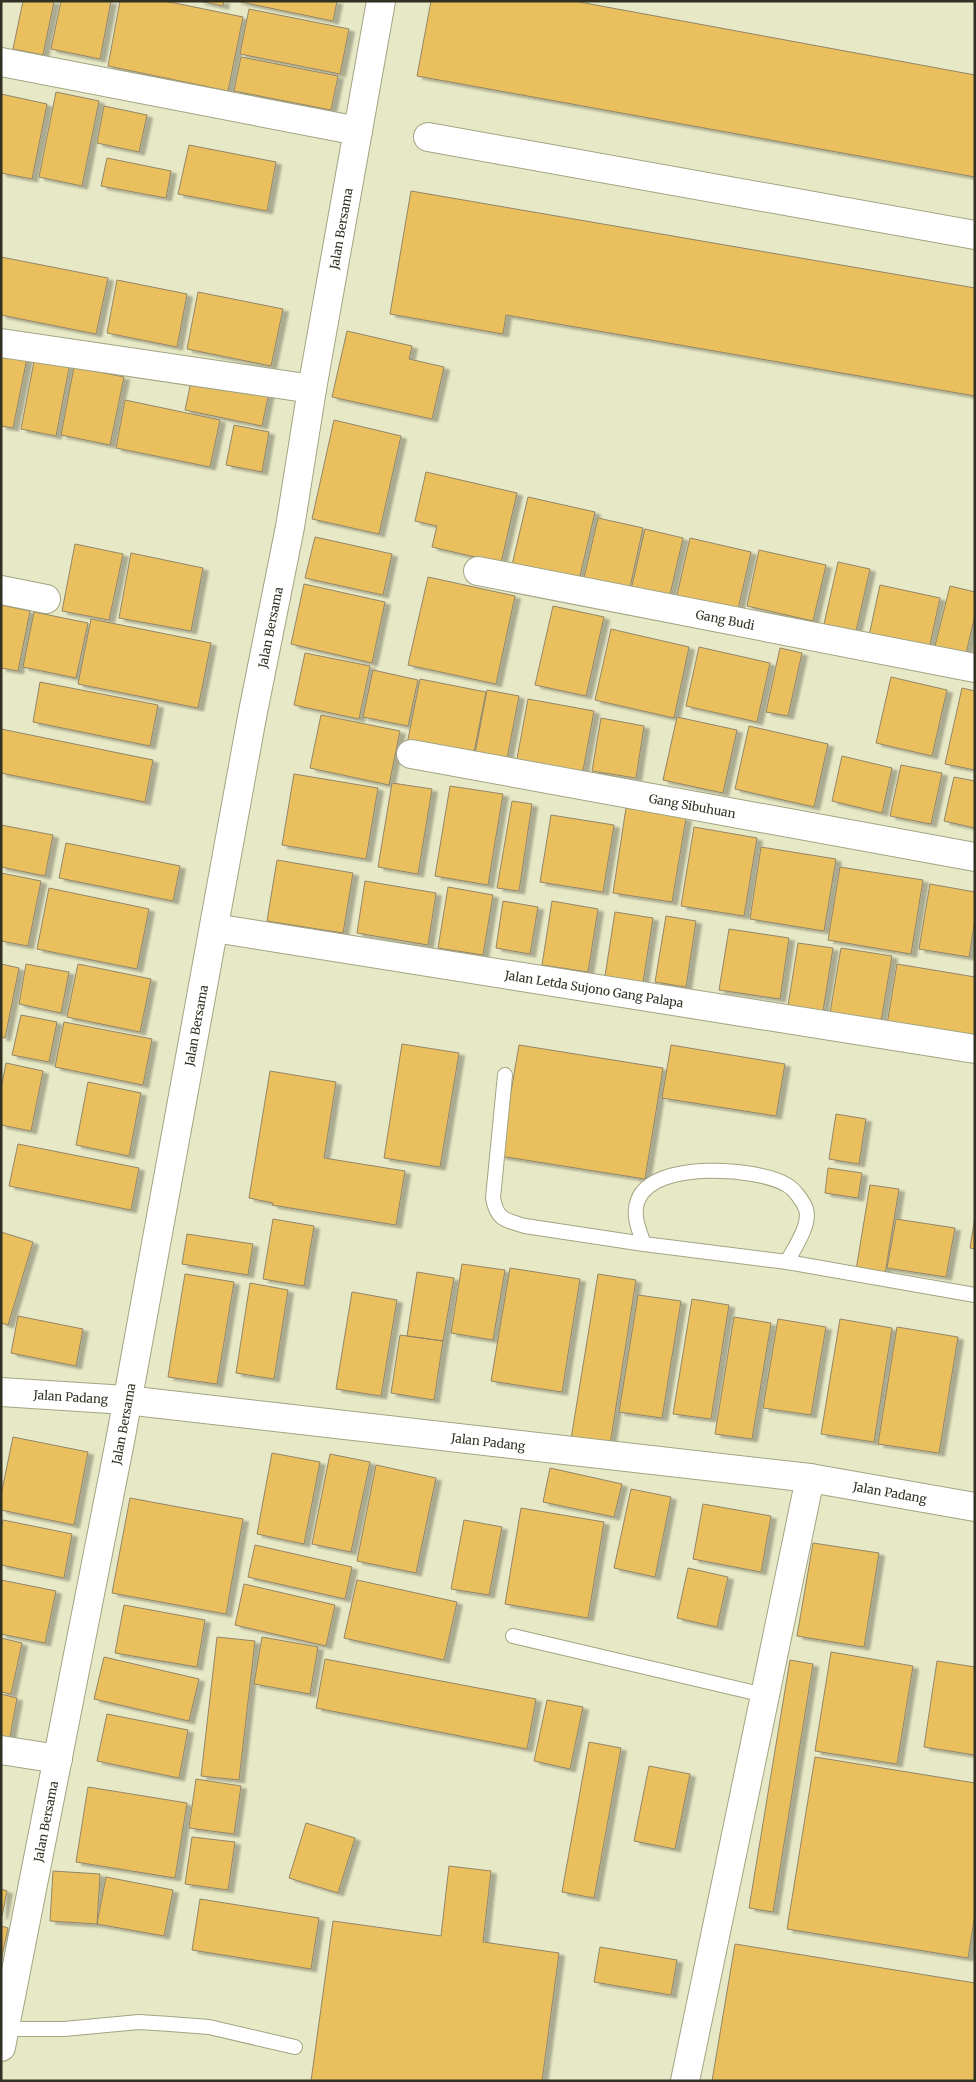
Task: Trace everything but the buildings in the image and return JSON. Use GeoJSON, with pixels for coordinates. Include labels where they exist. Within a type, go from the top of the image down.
{"type":"FeatureCollection","features":[{"type":"Feature","properties":{"kind":"street","name":"Jalan Bersama"},"geometry":{"type":"LineString","coordinates":[[3,2038],[121,1436],[126,1400],[252,718],[290,527],[312,389],[381,1]]}},
{"type":"Feature","properties":{"kind":"street"},"geometry":{"type":"LineString","coordinates":[[1,62],[358,130]]}},
{"type":"Feature","properties":{"kind":"street"},"geometry":{"type":"LineString","coordinates":[[428,137],[975,235]]}},
{"type":"Feature","properties":{"kind":"street"},"geometry":{"type":"LineString","coordinates":[[1,343],[312,389]]}},
{"type":"Feature","properties":{"kind":"street","name":"Gang Budi"},"geometry":{"type":"LineString","coordinates":[[478,571],[975,668]]}},
{"type":"Feature","properties":{"kind":"street"},"geometry":{"type":"LineString","coordinates":[[1,590],[46,599]]}},
{"type":"Feature","properties":{"kind":"street","name":"Gang Sibuhuan"},"geometry":{"type":"LineString","coordinates":[[411,754],[975,857]]}},
{"type":"Feature","properties":{"kind":"street","name":"Jalan Letda Sujono Gang Palapa"},"geometry":{"type":"LineString","coordinates":[[214,928],[975,1049]]}},
{"type":"Feature","properties":{"kind":"street","name":"Jalan Padang"},"geometry":{"type":"LineString","coordinates":[[1,1392],[126,1400],[810,1478],[975,1507]]}},
{"type":"Feature","properties":{"kind":"street"},"geometry":{"type":"LineString","coordinates":[[685,2081],[810,1478]]}},
{"type":"Feature","properties":{"kind":"street"},"geometry":{"type":"LineString","coordinates":[[1,1750],[58,1759]]}},
{"type":"Feature","properties":{"kind":"lane"},"geometry":{"type":"LineString","coordinates":[[505,1075],[492,1198],[495,1211],[506,1220],[525,1226],[644,1244],[787,1262],[975,1295]]}},
{"type":"Feature","properties":{"kind":"lane"},"geometry":{"type":"LineString","coordinates":[[644,1244],[635,1218],[637,1202],[642,1190],[660,1178],[677,1174],[713,1171],[746,1174],[767,1177],[788,1185],[806,1209],[807,1221],[787,1262]]}},
{"type":"Feature","properties":{"kind":"lane"},"geometry":{"type":"LineString","coordinates":[[513,1636],[764,1695]]}},
{"type":"Feature","properties":{"kind":"lane"},"geometry":{"type":"LineString","coordinates":[[3,2038],[64,2029],[139,2022],[209,2028],[295,2047]]}}]}
